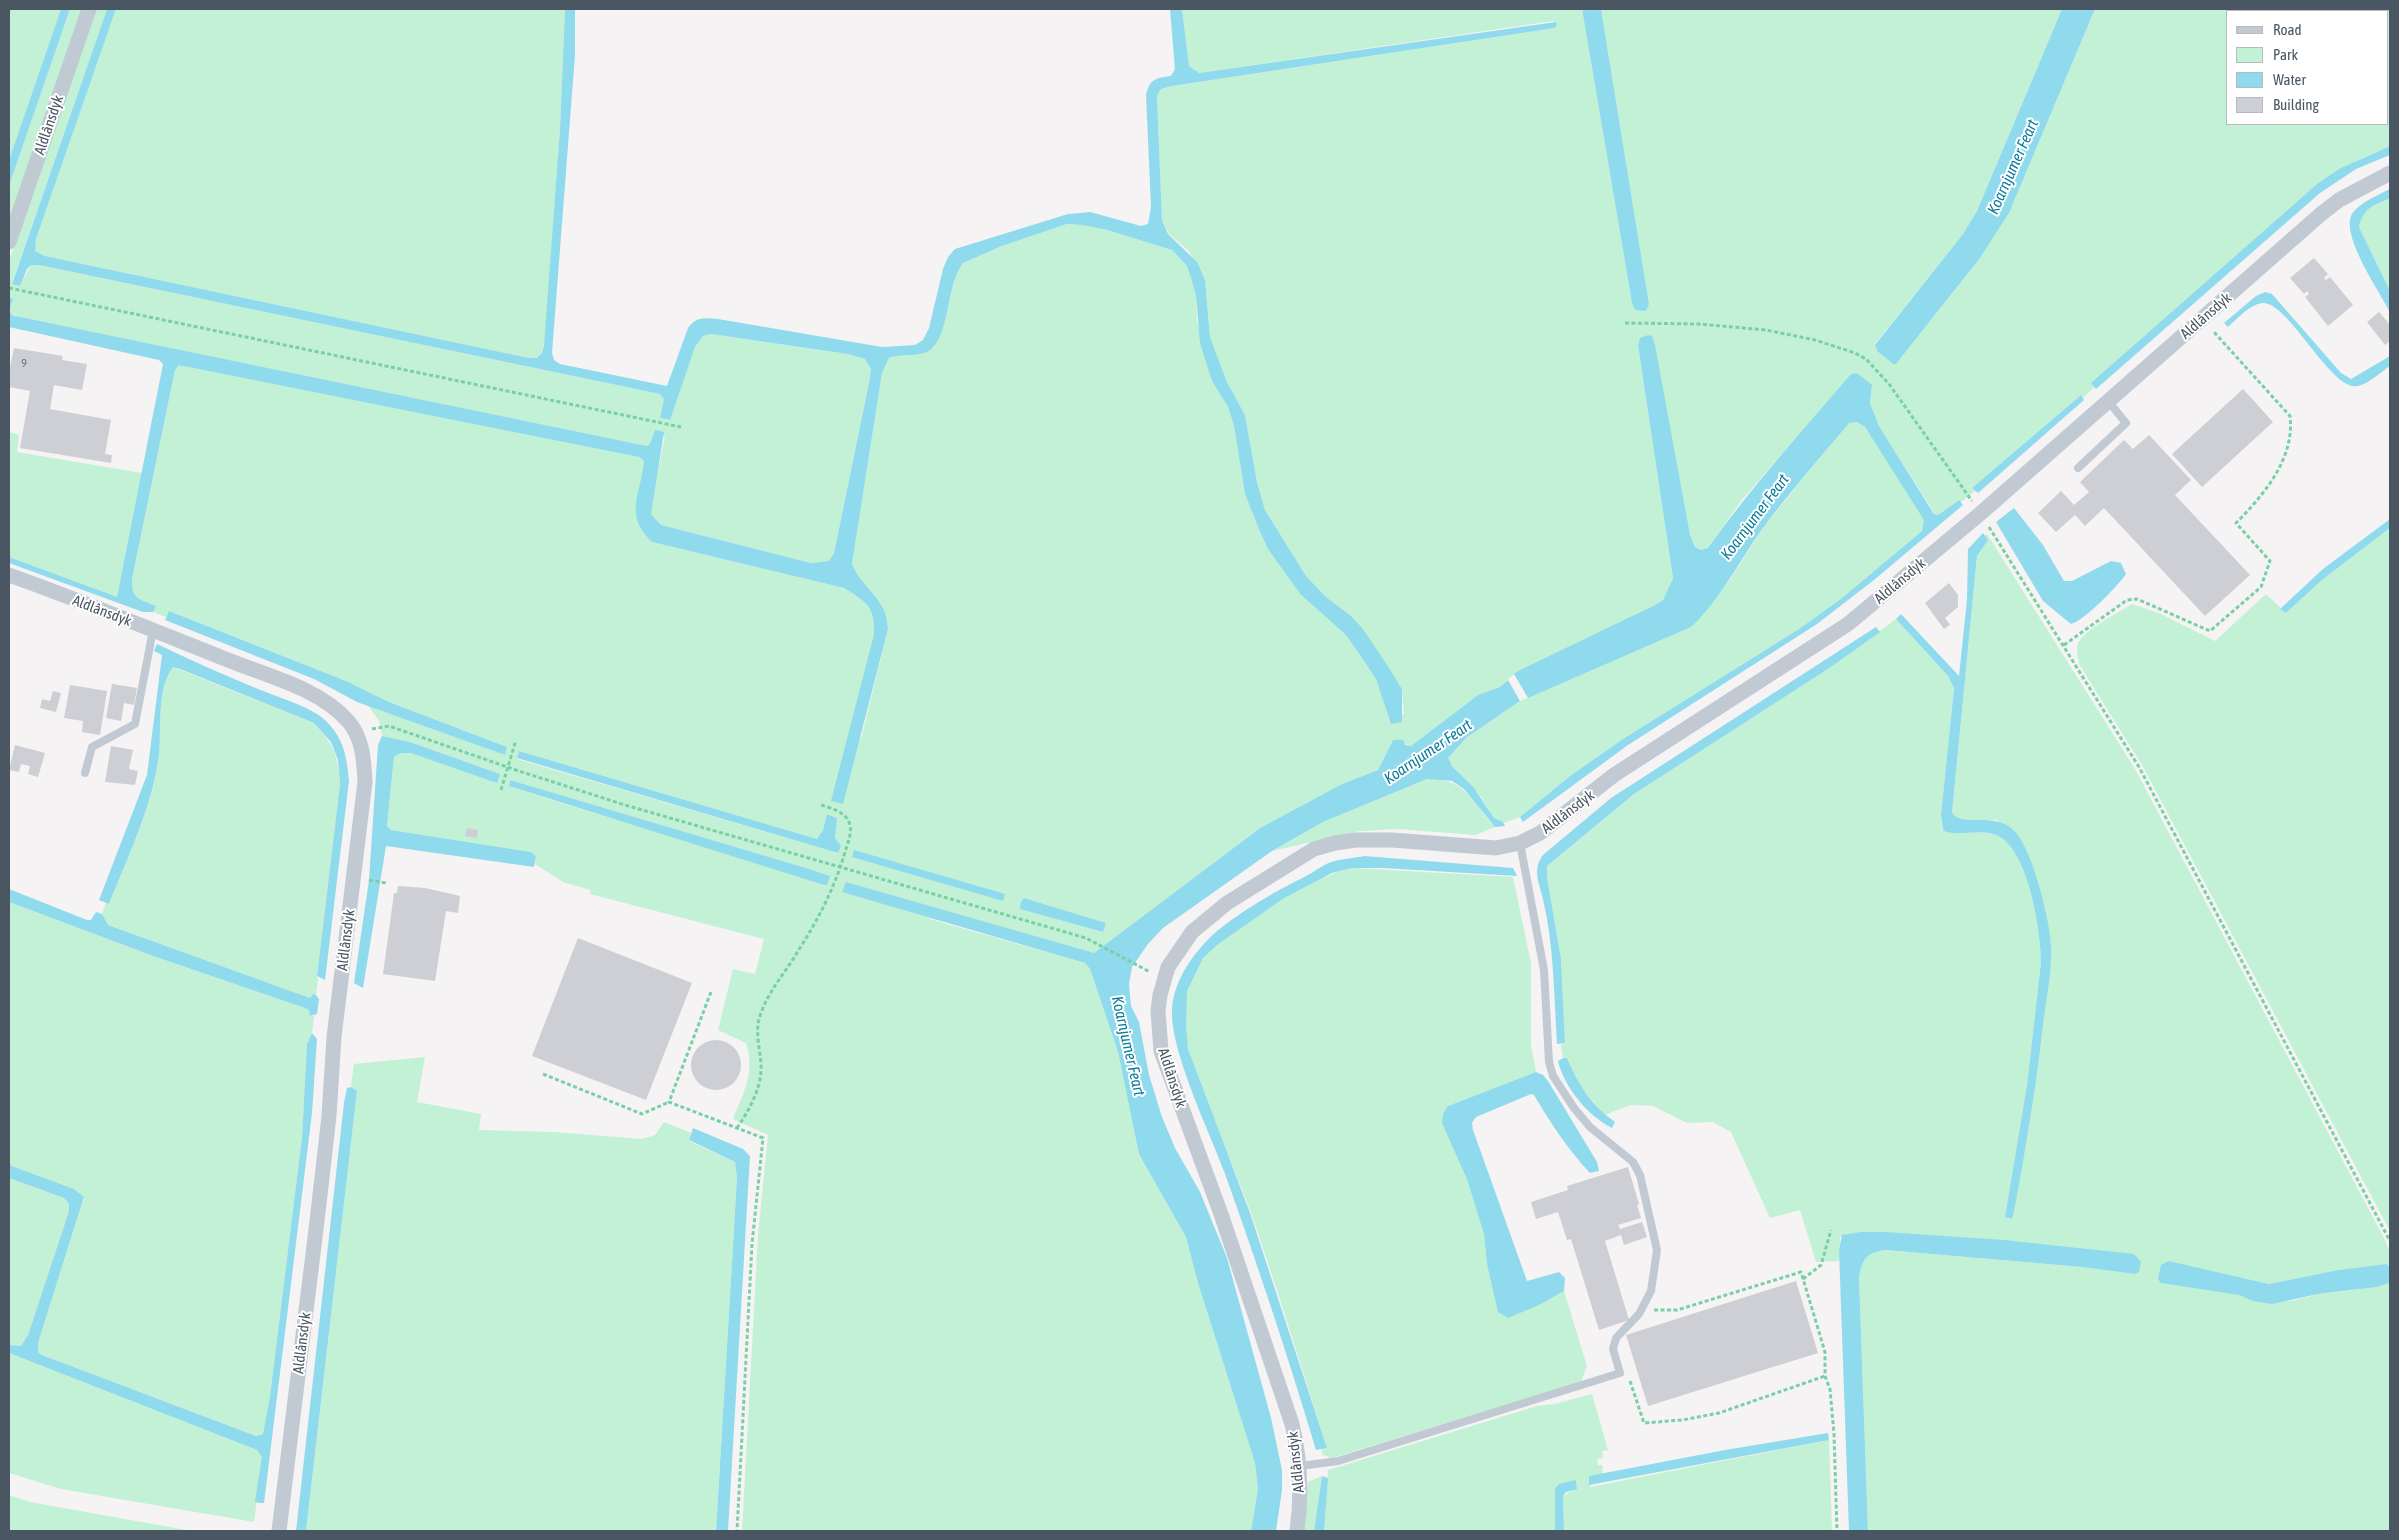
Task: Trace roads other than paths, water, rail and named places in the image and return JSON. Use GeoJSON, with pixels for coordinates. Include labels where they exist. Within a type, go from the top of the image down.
{"type":"FeatureCollection","features":[{"type":"Feature","properties":{"kind":"street","name":"Aldlânsdyk"},"geometry":{"type":"LineString","coordinates":[[9,242],[89,9]]}},
{"type":"Feature","properties":{"kind":"street","name":"Aldlânsdyk"},"geometry":{"type":"LineString","coordinates":[[1297,1531],[1301,1485],[1300,1466],[1292,1424],[1221,1214],[1161,1051],[1158,1011],[1164,979],[1182,943],[1206,918],[1314,849],[1356,840],[1496,848],[1520,843],[1540,833],[1622,770],[1848,624],[1981,514],[2321,214],[2339,200],[2390,173]]}},
{"type":"Feature","properties":{"kind":"street","name":"Aldlânsdyk"},"geometry":{"type":"LineString","coordinates":[[9,575],[153,630],[322,699],[336,709],[357,734],[365,782],[335,1028],[324,1164],[279,1531]]}},
{"type":"Feature","properties":{"kind":"lane"},"geometry":{"type":"LineString","coordinates":[[2078,468],[2126,423],[2108,402]]}},
{"type":"Feature","properties":{"kind":"lane"},"geometry":{"type":"LineString","coordinates":[[85,773],[92,747],[135,724],[153,630]]}},
{"type":"Feature","properties":{"kind":"lane"},"geometry":{"type":"LineString","coordinates":[[1300,1466],[1338,1461],[1620,1374],[1613,1349],[1616,1338],[1643,1308],[1651,1291],[1657,1250],[1640,1175],[1633,1162],[1590,1127],[1574,1108],[1554,1076],[1546,1044],[1546,1001],[1538,933],[1520,843]]}},
{"type":"Feature","properties":{"kind":"water"},"geometry":{"type":"Polygon","coordinates":[[[61,9],[70,9],[9,186],[9,160],[61,9]]]}},
{"type":"Feature","properties":{"kind":"water"},"geometry":{"type":"Polygon","coordinates":[[[107,9],[116,9],[36,239],[35,251],[45,256],[529,358],[537,358],[542,353],[544,345],[560,129],[565,9],[575,9],[575,55],[552,353],[554,360],[560,364],[667,386],[688,328],[694,321],[705,318],[718,319],[882,347],[915,345],[923,340],[929,328],[943,269],[948,257],[955,249],[1068,214],[1090,212],[1141,226],[1148,224],[1151,207],[1146,95],[1151,82],[1171,76],[1175,69],[1170,9],[1182,9],[1189,66],[1199,73],[1556,22],[1557,24],[1555,28],[1172,86],[1161,89],[1157,96],[1162,220],[1168,234],[1197,262],[1205,280],[1210,337],[1227,382],[1245,415],[1257,482],[1265,510],[1306,576],[1326,597],[1351,616],[1363,629],[1391,671],[1402,689],[1402,722],[1391,724],[1376,679],[1346,635],[1301,595],[1268,549],[1245,494],[1234,426],[1228,407],[1212,381],[1200,343],[1196,296],[1187,266],[1172,250],[1107,230],[1067,224],[1002,246],[963,263],[953,284],[944,324],[934,346],[927,352],[889,358],[882,373],[852,564],[859,577],[882,606],[886,615],[888,629],[843,804],[831,801],[874,634],[871,611],[863,601],[844,588],[652,542],[643,532],[636,513],[644,461],[639,457],[179,365],[175,370],[132,579],[133,591],[137,597],[156,606],[153,612],[143,612],[9,563],[9,557],[117,597],[163,364],[159,360],[9,327],[9,311],[13,316],[647,446],[650,444],[655,430],[664,432],[651,514],[661,525],[811,563],[829,561],[834,553],[869,383],[871,369],[865,359],[848,354],[711,334],[703,336],[695,347],[670,420],[660,418],[664,399],[660,394],[39,265],[31,265],[27,269],[20,286],[12,284],[107,9]]]}},
{"type":"Feature","properties":{"kind":"water"},"geometry":{"type":"Polygon","coordinates":[[[1582,9],[1601,9],[1649,304],[1646,311],[1635,310],[1632,303],[1582,9]]]}},
{"type":"Feature","properties":{"kind":"water","name":"Koarnjumer Feart"},"geometry":{"type":"Polygon","coordinates":[[[2062,9],[2095,9],[2009,213],[1980,258],[1896,364],[1893,364],[1877,351],[1875,345],[1963,234],[1977,211],[2062,9]]]}},
{"type":"Feature","properties":{"kind":"water"},"geometry":{"type":"Polygon","coordinates":[[[2390,146],[2390,155],[2356,169],[2320,193],[2096,389],[2091,383],[2317,184],[2339,169],[2390,146]]]}},
{"type":"Feature","properties":{"kind":"water"},"geometry":{"type":"Polygon","coordinates":[[[2390,189],[2390,198],[2370,208],[2361,220],[2359,227],[2390,291],[2390,312],[2356,249],[2351,235],[2350,223],[2352,214],[2359,206],[2390,189]]]}},
{"type":"Feature","properties":{"kind":"water"},"geometry":{"type":"Polygon","coordinates":[[[2265,292],[2272,294],[2341,373],[2351,379],[2390,356],[2390,366],[2362,385],[2347,384],[2335,375],[2284,316],[2272,306],[2262,303],[2248,309],[2228,327],[2224,323],[2256,296],[2265,292]]]}},
{"type":"Feature","properties":{"kind":"water"},"geometry":{"type":"Polygon","coordinates":[[[9,296],[13,299],[9,311],[9,296]]]}},
{"type":"Feature","properties":{"kind":"water","name":"Koarnjumer Feart"},"geometry":{"type":"Polygon","coordinates":[[[1648,335],[1652,336],[1655,345],[1690,535],[1695,547],[1701,550],[1708,548],[1778,459],[1851,374],[1857,373],[1872,385],[1870,403],[1879,426],[1934,514],[1938,515],[1959,500],[1963,505],[1874,580],[1817,624],[1628,745],[1523,822],[1520,817],[1570,776],[1623,739],[1799,629],[1842,598],[1922,531],[1924,520],[1865,427],[1857,422],[1849,423],[1773,515],[1721,592],[1691,627],[1528,698],[1514,674],[1516,672],[1663,600],[1673,578],[1638,345],[1640,338],[1648,335]]]}},
{"type":"Feature","properties":{"kind":"water"},"geometry":{"type":"Polygon","coordinates":[[[2081,395],[2084,400],[1978,493],[1972,488],[2081,395]]]}},
{"type":"Feature","properties":{"kind":"water"},"geometry":{"type":"Polygon","coordinates":[[[2014,508],[2043,545],[2064,581],[2072,581],[2111,561],[2121,563],[2126,574],[2092,610],[2071,624],[2043,601],[1996,522],[2014,508]]]}},
{"type":"Feature","properties":{"kind":"water"},"geometry":{"type":"Polygon","coordinates":[[[2390,519],[2390,528],[2322,580],[2286,613],[2280,609],[2323,569],[2390,519]]]}},
{"type":"Feature","properties":{"kind":"water"},"geometry":{"type":"Polygon","coordinates":[[[1983,533],[1988,540],[1977,556],[1952,813],[1964,820],[2000,822],[2017,834],[2035,871],[2048,920],[2051,946],[2050,973],[2035,1087],[2012,1219],[2005,1217],[2027,1085],[2041,962],[2035,912],[2024,873],[2017,856],[2007,843],[1990,833],[1950,833],[1943,831],[1941,815],[1954,688],[1948,676],[1896,619],[1901,614],[1959,676],[1967,600],[1968,549],[1983,533]]]}},
{"type":"Feature","properties":{"kind":"water"},"geometry":{"type":"Polygon","coordinates":[[[169,611],[346,681],[389,702],[507,747],[505,755],[357,702],[314,679],[165,620],[169,611]]]}},
{"type":"Feature","properties":{"kind":"water"},"geometry":{"type":"Polygon","coordinates":[[[1876,627],[1880,632],[1828,669],[1634,794],[1547,866],[1547,877],[1561,959],[1565,1043],[1557,1044],[1553,971],[1547,917],[1537,876],[1538,866],[1543,855],[1611,798],[1876,627]]]}},
{"type":"Feature","properties":{"kind":"water"},"geometry":{"type":"Polygon","coordinates":[[[157,644],[313,712],[333,728],[341,742],[346,757],[349,781],[325,980],[317,976],[340,784],[338,760],[331,742],[314,723],[180,669],[173,667],[164,686],[159,754],[146,812],[109,904],[99,900],[147,775],[162,655],[154,651],[157,644]]]}},
{"type":"Feature","properties":{"kind":"water","name":"Koarnjumer Feart"},"geometry":{"type":"Polygon","coordinates":[[[1508,680],[1520,701],[1466,738],[1448,758],[1452,766],[1474,788],[1494,818],[1503,822],[1505,826],[1495,827],[1464,789],[1452,781],[1427,779],[1323,822],[1272,851],[1163,928],[1148,944],[1132,967],[1129,984],[1131,1006],[1139,1022],[1149,1075],[1162,1117],[1175,1148],[1200,1192],[1227,1258],[1271,1418],[1282,1470],[1282,1490],[1276,1531],[1251,1531],[1258,1489],[1255,1463],[1198,1283],[1186,1237],[1139,1154],[1118,1052],[1090,969],[1085,963],[842,892],[846,882],[1094,953],[1260,828],[1342,784],[1378,770],[1393,740],[1403,740],[1405,745],[1411,746],[1478,695],[1500,687],[1508,680]]]}},
{"type":"Feature","properties":{"kind":"water"},"geometry":{"type":"Polygon","coordinates":[[[382,736],[410,742],[500,774],[497,783],[411,753],[401,753],[394,757],[387,826],[391,830],[531,852],[536,856],[534,867],[386,846],[363,988],[354,983],[369,880],[378,745],[382,736]]]}},
{"type":"Feature","properties":{"kind":"water"},"geometry":{"type":"Polygon","coordinates":[[[519,751],[817,839],[823,830],[827,814],[837,818],[835,838],[841,846],[838,853],[517,758],[519,751]]]}},
{"type":"Feature","properties":{"kind":"water"},"geometry":{"type":"Polygon","coordinates":[[[510,780],[830,876],[827,885],[821,884],[509,786],[510,780]]]}},
{"type":"Feature","properties":{"kind":"water"},"geometry":{"type":"Polygon","coordinates":[[[854,850],[1005,894],[1003,901],[852,857],[854,850]]]}},
{"type":"Feature","properties":{"kind":"water"},"geometry":{"type":"Polygon","coordinates":[[[1365,856],[1513,868],[1517,876],[1383,868],[1352,868],[1332,873],[1284,898],[1217,945],[1203,958],[1187,991],[1186,1026],[1188,1049],[1250,1213],[1327,1448],[1316,1450],[1248,1240],[1224,1171],[1184,1068],[1173,1027],[1172,1010],[1175,992],[1186,967],[1202,946],[1224,926],[1266,897],[1328,863],[1365,856]]]}},
{"type":"Feature","properties":{"kind":"water"},"geometry":{"type":"Polygon","coordinates":[[[9,889],[87,920],[91,920],[96,912],[102,914],[108,925],[310,998],[313,994],[316,995],[319,999],[317,1014],[310,1016],[309,1010],[302,1007],[156,957],[9,902],[9,889]]]}},
{"type":"Feature","properties":{"kind":"water"},"geometry":{"type":"Polygon","coordinates":[[[1024,898],[1106,923],[1103,932],[1020,909],[1024,898]]]}},
{"type":"Feature","properties":{"kind":"water"},"geometry":{"type":"Polygon","coordinates":[[[312,1033],[317,1039],[312,1113],[264,1503],[258,1503],[255,1501],[262,1457],[257,1450],[9,1353],[10,1345],[21,1346],[28,1335],[69,1211],[69,1204],[64,1198],[9,1178],[9,1165],[74,1189],[84,1197],[38,1343],[38,1352],[256,1436],[263,1434],[270,1396],[302,1137],[307,1044],[312,1033]]]}},
{"type":"Feature","properties":{"kind":"water"},"geometry":{"type":"Polygon","coordinates":[[[1567,1058],[1586,1094],[1599,1109],[1615,1122],[1612,1128],[1594,1116],[1571,1090],[1558,1061],[1567,1058]]]}},
{"type":"Feature","properties":{"kind":"water"},"geometry":{"type":"Polygon","coordinates":[[[1536,1072],[1543,1075],[1548,1081],[1597,1162],[1599,1171],[1590,1173],[1581,1163],[1560,1136],[1534,1095],[1531,1094],[1476,1117],[1472,1123],[1527,1281],[1559,1272],[1565,1278],[1564,1291],[1539,1305],[1508,1318],[1498,1312],[1487,1264],[1484,1234],[1467,1179],[1442,1123],[1443,1114],[1448,1106],[1536,1072]]]}},
{"type":"Feature","properties":{"kind":"water"},"geometry":{"type":"Polygon","coordinates":[[[351,1087],[357,1091],[306,1531],[296,1531],[344,1103],[347,1088],[351,1087]]]}},
{"type":"Feature","properties":{"kind":"water"},"geometry":{"type":"Polygon","coordinates":[[[693,1128],[743,1149],[750,1156],[728,1531],[716,1531],[737,1178],[735,1162],[689,1140],[693,1128]]]}},
{"type":"Feature","properties":{"kind":"water"},"geometry":{"type":"Polygon","coordinates":[[[1860,1232],[2004,1240],[2134,1254],[2141,1262],[2139,1272],[2135,1274],[2082,1267],[1886,1250],[1874,1253],[1866,1258],[1859,1278],[1868,1531],[1849,1531],[1839,1250],[1842,1235],[1860,1232]]]}},
{"type":"Feature","properties":{"kind":"water"},"geometry":{"type":"Polygon","coordinates":[[[2169,1261],[2269,1284],[2338,1270],[2386,1264],[2390,1267],[2390,1283],[2376,1287],[2318,1294],[2272,1304],[2253,1301],[2239,1295],[2161,1283],[2158,1279],[2161,1265],[2169,1261]]]}},
{"type":"Feature","properties":{"kind":"water"},"geometry":{"type":"Polygon","coordinates":[[[1828,1433],[1829,1440],[1589,1485],[1589,1476],[1725,1450],[1828,1433]]]}},
{"type":"Feature","properties":{"kind":"water"},"geometry":{"type":"Polygon","coordinates":[[[1322,1476],[1328,1478],[1324,1531],[1314,1531],[1322,1476]]]}},
{"type":"Feature","properties":{"kind":"water"},"geometry":{"type":"Polygon","coordinates":[[[1576,1480],[1577,1489],[1566,1492],[1563,1496],[1564,1531],[1555,1531],[1555,1489],[1559,1484],[1576,1480]]]}}]}
